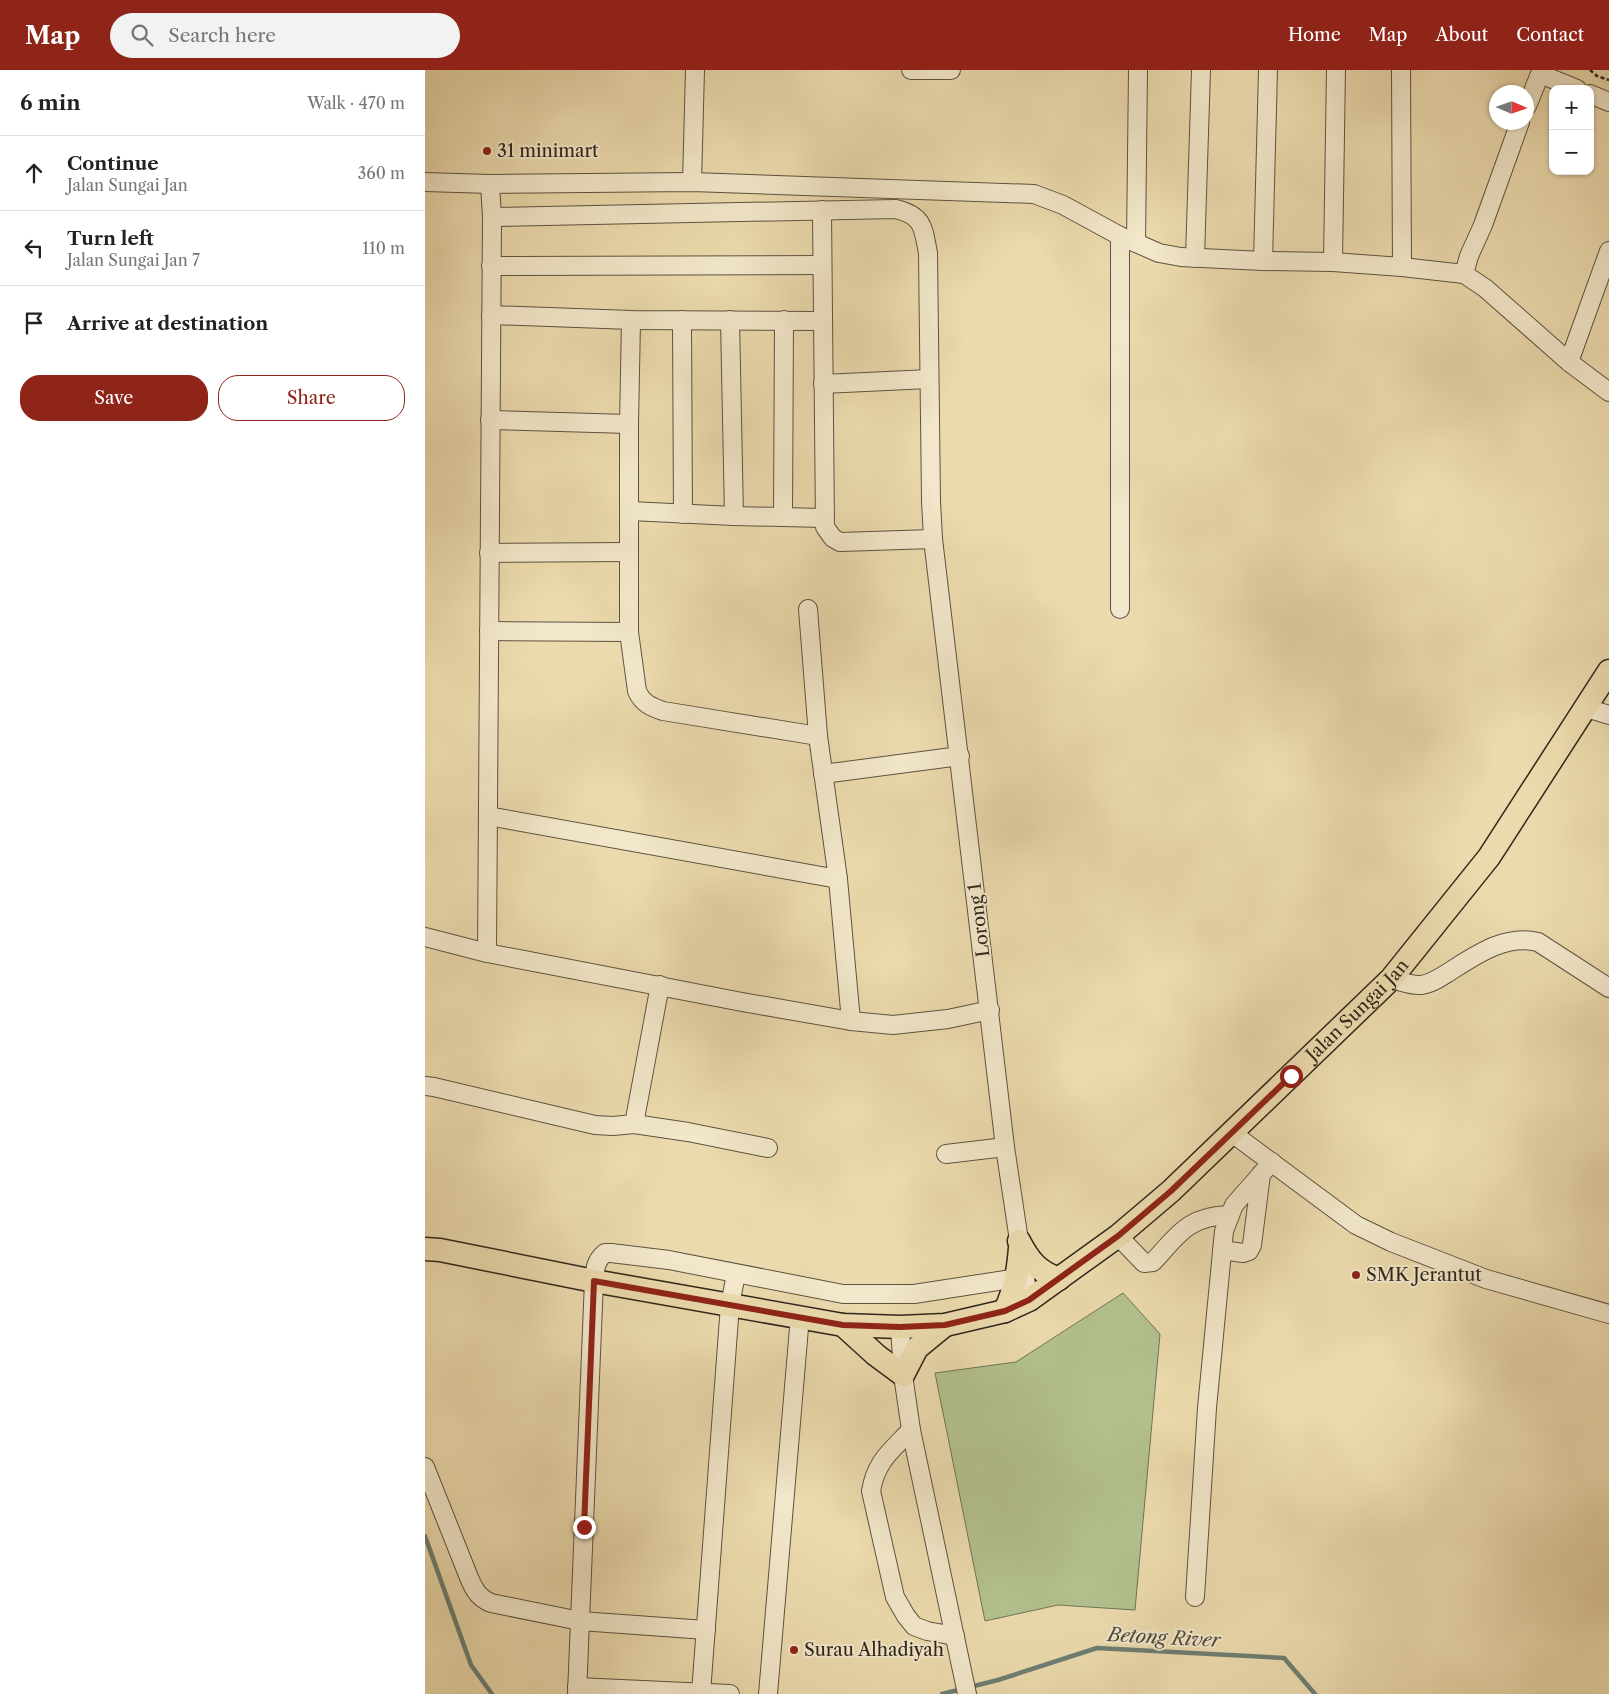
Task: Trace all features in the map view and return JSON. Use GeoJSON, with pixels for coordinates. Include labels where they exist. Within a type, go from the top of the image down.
{"type":"FeatureCollection","features":[{"type":"Feature","properties":{"kind":"main road","name":"Jalan Sungai Jan"},"geometry":{"type":"LineString","coordinates":[[425,1249],[440,1250],[594,1281],[843,1325],[900,1327],[945,1325],[1005,1311],[1029,1300],[1118,1236],[1171,1191],[1391,979],[1489,857],[1609,670]]}},
{"type":"Feature","properties":{"kind":"main road"},"geometry":{"type":"LineString","coordinates":[[1005,1311],[1018,1278],[1019,1245]]}},
{"type":"Feature","properties":{"kind":"main road"},"geometry":{"type":"LineString","coordinates":[[1019,1245],[1029,1260],[1039,1269],[1059,1279]]}},
{"type":"Feature","properties":{"kind":"main road"},"geometry":{"type":"LineString","coordinates":[[843,1325],[876,1355],[903,1375],[917,1348],[945,1325]]}},
{"type":"Feature","properties":{"kind":"street"},"geometry":{"type":"LineString","coordinates":[[692,182],[695,70]]}},
{"type":"Feature","properties":{"kind":"street"},"geometry":{"type":"LineString","coordinates":[[911,70],[951,70]]}},
{"type":"Feature","properties":{"kind":"street"},"geometry":{"type":"LineString","coordinates":[[1120,609],[1129,240],[1138,70]]}},
{"type":"Feature","properties":{"kind":"street"},"geometry":{"type":"LineString","coordinates":[[1195,258],[1201,70]]}},
{"type":"Feature","properties":{"kind":"street"},"geometry":{"type":"LineString","coordinates":[[1263,261],[1268,70]]}},
{"type":"Feature","properties":{"kind":"street"},"geometry":{"type":"LineString","coordinates":[[1333,262],[1336,70]]}},
{"type":"Feature","properties":{"kind":"street"},"geometry":{"type":"LineString","coordinates":[[1401,70],[1402,267]]}},
{"type":"Feature","properties":{"kind":"street"},"geometry":{"type":"LineString","coordinates":[[1533,85],[1537,72],[1568,85]]}},
{"type":"Feature","properties":{"kind":"street"},"geometry":{"type":"LineString","coordinates":[[1594,96],[1609,102]]}},
{"type":"Feature","properties":{"kind":"street"},"geometry":{"type":"LineString","coordinates":[[1464,274],[1469,256],[1483,225],[1517,130]]}},
{"type":"Feature","properties":{"kind":"street"},"geometry":{"type":"LineString","coordinates":[[425,182],[490,184],[692,182],[1034,194],[1063,205],[1129,240],[1159,253],[1195,258],[1333,262],[1464,274],[1485,288],[1569,362],[1609,392]]}},
{"type":"Feature","properties":{"kind":"street"},"geometry":{"type":"LineString","coordinates":[[487,953],[492,217],[490,184]]}},
{"type":"Feature","properties":{"kind":"street","name":"Lorong 1"},"geometry":{"type":"LineString","coordinates":[[492,217],[897,209],[911,212],[919,221],[925,235],[928,253],[933,539],[1005,1146],[1029,1300]]}},
{"type":"Feature","properties":{"kind":"street"},"geometry":{"type":"LineString","coordinates":[[822,210],[825,527],[828,534],[840,542],[933,539]]}},
{"type":"Feature","properties":{"kind":"street"},"geometry":{"type":"LineString","coordinates":[[1569,362],[1609,251]]}},
{"type":"Feature","properties":{"kind":"street"},"geometry":{"type":"LineString","coordinates":[[491,266],[823,265]]}},
{"type":"Feature","properties":{"kind":"street"},"geometry":{"type":"LineString","coordinates":[[491,315],[631,320],[823,321]]}},
{"type":"Feature","properties":{"kind":"street"},"geometry":{"type":"LineString","coordinates":[[631,320],[629,632],[637,691],[640,698],[649,706],[663,712],[818,736]]}},
{"type":"Feature","properties":{"kind":"street"},"geometry":{"type":"LineString","coordinates":[[683,320],[683,514]]}},
{"type":"Feature","properties":{"kind":"street"},"geometry":{"type":"LineString","coordinates":[[731,320],[734,516]]}},
{"type":"Feature","properties":{"kind":"street"},"geometry":{"type":"LineString","coordinates":[[783,517],[784,320]]}},
{"type":"Feature","properties":{"kind":"street"},"geometry":{"type":"LineString","coordinates":[[823,384],[929,379]]}},
{"type":"Feature","properties":{"kind":"street"},"geometry":{"type":"LineString","coordinates":[[490,420],[629,424]]}},
{"type":"Feature","properties":{"kind":"street"},"geometry":{"type":"LineString","coordinates":[[630,511],[824,518]]}},
{"type":"Feature","properties":{"kind":"street"},"geometry":{"type":"LineString","coordinates":[[489,553],[629,552]]}},
{"type":"Feature","properties":{"kind":"street"},"geometry":{"type":"LineString","coordinates":[[808,609],[818,736],[838,879],[851,1021]]}},
{"type":"Feature","properties":{"kind":"street"},"geometry":{"type":"LineString","coordinates":[[489,631],[629,632]]}},
{"type":"Feature","properties":{"kind":"street"},"geometry":{"type":"LineString","coordinates":[[1586,708],[1609,714]]}},
{"type":"Feature","properties":{"kind":"street"},"geometry":{"type":"LineString","coordinates":[[823,774],[960,756]]}},
{"type":"Feature","properties":{"kind":"street"},"geometry":{"type":"LineString","coordinates":[[488,816],[838,879]]}},
{"type":"Feature","properties":{"kind":"street"},"geometry":{"type":"LineString","coordinates":[[425,937],[487,953],[851,1021],[893,1025],[948,1019],[990,1010]]}},
{"type":"Feature","properties":{"kind":"street"},"geometry":{"type":"LineString","coordinates":[[1391,979],[1414,985],[1424,985],[1438,979],[1490,948],[1512,940],[1526,939],[1538,942],[1609,988]]}},
{"type":"Feature","properties":{"kind":"street"},"geometry":{"type":"LineString","coordinates":[[633,1124],[660,985]]}},
{"type":"Feature","properties":{"kind":"street"},"geometry":{"type":"LineString","coordinates":[[425,1086],[595,1125],[633,1124],[688,1132],[768,1148]]}},
{"type":"Feature","properties":{"kind":"street"},"geometry":{"type":"LineString","coordinates":[[1232,1132],[1267,1168],[1356,1225],[1391,1242],[1486,1279],[1609,1314]]}},
{"type":"Feature","properties":{"kind":"street"},"geometry":{"type":"LineString","coordinates":[[947,1154],[1005,1146]]}},
{"type":"Feature","properties":{"kind":"street"},"geometry":{"type":"LineString","coordinates":[[1195,1597],[1207,1408],[1224,1231],[1234,1205],[1267,1168]]}},
{"type":"Feature","properties":{"kind":"street"},"geometry":{"type":"LineString","coordinates":[[1222,1250],[1243,1253],[1249,1251],[1253,1245],[1267,1168]]}},
{"type":"Feature","properties":{"kind":"street"},"geometry":{"type":"LineString","coordinates":[[1118,1236],[1144,1263],[1148,1264],[1153,1262],[1181,1232],[1198,1220],[1211,1216],[1229,1216]]}},
{"type":"Feature","properties":{"kind":"street"},"geometry":{"type":"LineString","coordinates":[[730,1694],[577,1691],[594,1281],[596,1263],[600,1257],[605,1253],[669,1260],[843,1294],[914,1294],[1018,1278]]}},
{"type":"Feature","properties":{"kind":"street"},"geometry":{"type":"LineString","coordinates":[[701,1693],[730,1305],[735,1274]]}},
{"type":"Feature","properties":{"kind":"street"},"geometry":{"type":"LineString","coordinates":[[768,1694],[800,1316]]}},
{"type":"Feature","properties":{"kind":"street"},"geometry":{"type":"LineString","coordinates":[[900,1327],[903,1375],[911,1430],[967,1694]]}},
{"type":"Feature","properties":{"kind":"street"},"geometry":{"type":"LineString","coordinates":[[911,1430],[879,1464],[871,1491],[895,1598],[914,1626],[927,1631],[955,1636]]}},
{"type":"Feature","properties":{"kind":"street"},"geometry":{"type":"LineString","coordinates":[[425,1467],[469,1580],[475,1592],[482,1599],[491,1603],[580,1621],[706,1630]]}},
{"type":"Feature","properties":{"kind":"path"},"geometry":{"type":"LineString","coordinates":[[1590,70],[1597,76],[1609,80]]}},
{"type":"Feature","properties":{"kind":"green space"},"geometry":{"type":"Polygon","coordinates":[[[1123,1293],[1160,1334],[1135,1610],[1058,1605],[985,1621],[935,1373],[1016,1362],[1123,1293]]]}},
{"type":"Feature","properties":{"kind":"waterway","name":"Betong River"},"geometry":{"type":"LineString","coordinates":[[425,1536],[471,1665],[492,1694]]}},
{"type":"Feature","properties":{"kind":"waterway","name":"Betong River"},"geometry":{"type":"LineString","coordinates":[[970,1687],[998,1680],[1097,1648],[1284,1658],[1315,1694]]}},
{"type":"Feature","properties":{"kind":"waterway","name":"Betong River"},"geometry":{"type":"LineString","coordinates":[[942,1694],[962,1689]]}},
{"type":"Feature","properties":{"kind":"place","name":"31 minimart"},"geometry":{"type":"Point","coordinates":[487,151]}},
{"type":"Feature","properties":{"kind":"place","name":"SMK Jerantut"},"geometry":{"type":"Point","coordinates":[1356,1275]}},
{"type":"Feature","properties":{"kind":"place","name":"Surau Alhadiyah"},"geometry":{"type":"Point","coordinates":[794,1650]}},
{"type":"Feature","properties":{"kind":"route"},"geometry":{"type":"LineString","coordinates":[[584,1527],[594,1281],[843,1325],[900,1327],[945,1325],[1005,1311],[1029,1300],[1118,1236],[1171,1191],[1291,1076]]}}]}
